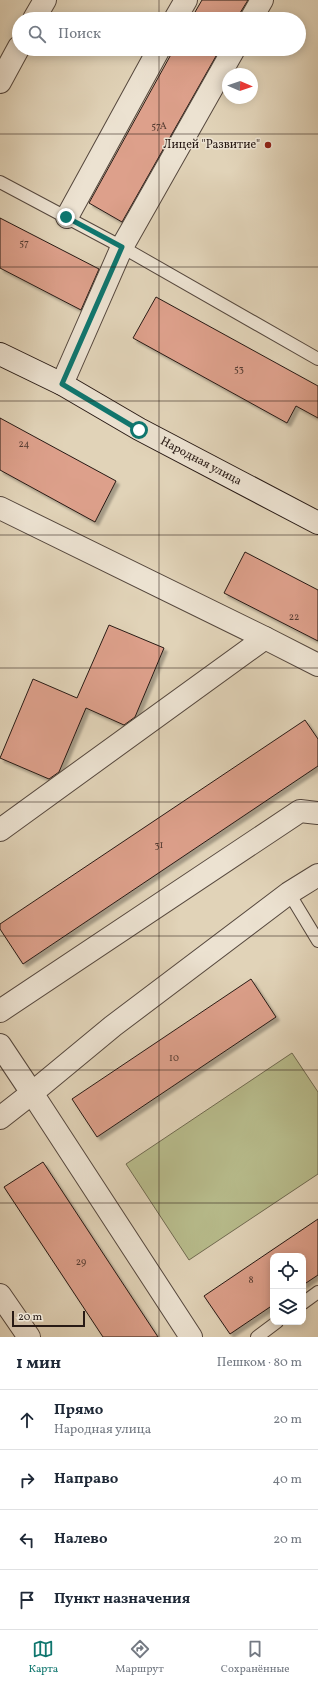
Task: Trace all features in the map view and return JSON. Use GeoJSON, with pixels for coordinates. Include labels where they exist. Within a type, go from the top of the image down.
{"type":"FeatureCollection","features":[{"type":"Feature","properties":{"kind":"street"},"geometry":{"type":"LineString","coordinates":[[38,12],[45,0]]}},
{"type":"Feature","properties":{"kind":"street"},"geometry":{"type":"LineString","coordinates":[[179,12],[186,0]]}},
{"type":"Feature","properties":{"kind":"street"},"geometry":{"type":"LineString","coordinates":[[255,12],[262,0]]}},
{"type":"Feature","properties":{"kind":"street"},"geometry":{"type":"LineString","coordinates":[[0,82],[14,56]]}},
{"type":"Feature","properties":{"kind":"street"},"geometry":{"type":"LineString","coordinates":[[66,217],[155,56]]}},
{"type":"Feature","properties":{"kind":"street"},"geometry":{"type":"LineString","coordinates":[[62,384],[122,247],[230,56]]}},
{"type":"Feature","properties":{"kind":"street","name":"Народная улица"},"geometry":{"type":"LineString","coordinates":[[0,354],[62,384],[139,430],[318,523]]}},
{"type":"Feature","properties":{"kind":"street"},"geometry":{"type":"LineString","coordinates":[[0,508],[318,665]]}},
{"type":"Feature","properties":{"kind":"street"},"geometry":{"type":"LineString","coordinates":[[0,830],[265,638]]}},
{"type":"Feature","properties":{"kind":"street"},"geometry":{"type":"LineString","coordinates":[[0,1011],[300,811],[318,812]]}},
{"type":"Feature","properties":{"kind":"street"},"geometry":{"type":"LineString","coordinates":[[0,1118],[113,1026],[289,893],[318,875]]}},
{"type":"Feature","properties":{"kind":"street"},"geometry":{"type":"LineString","coordinates":[[0,1045],[191,1337]]}},
{"type":"Feature","properties":{"kind":"street"},"geometry":{"type":"LineString","coordinates":[[0,1295],[29,1337]]}},
{"type":"Feature","properties":{"kind":"lane"},"geometry":{"type":"LineString","coordinates":[[0,182],[122,247],[318,359]]}},
{"type":"Feature","properties":{"kind":"lane"},"geometry":{"type":"LineString","coordinates":[[289,893],[318,941]]}},
{"type":"Feature","properties":{"kind":"lane"},"geometry":{"type":"LineString","coordinates":[[306,1301],[318,1292]]}},
{"type":"Feature","properties":{"kind":"lane"},"geometry":{"type":"LineString","coordinates":[[257,1337],[273,1325]]}},
{"type":"Feature","properties":{"kind":"green space"},"geometry":{"type":"Polygon","coordinates":[[[292,1053],[318,1092],[318,1174],[189,1260],[126,1164],[292,1053]]]}},
{"type":"Feature","properties":{"kind":"building"},"geometry":{"type":"Polygon","coordinates":[[[202,0],[248,0],[241,12],[195,12],[202,0]]]}},
{"type":"Feature","properties":{"kind":"building"},"geometry":{"type":"Polygon","coordinates":[[[170,56],[216,56],[122,222],[89,203],[170,56]]]}},
{"type":"Feature","properties":{"kind":"building"},"geometry":{"type":"Polygon","coordinates":[[[0,218],[99,269],[81,310],[0,268],[0,218]]]}},
{"type":"Feature","properties":{"kind":"building"},"geometry":{"type":"Polygon","coordinates":[[[156,297],[318,386],[318,418],[296,406],[287,423],[133,338],[156,297]]]}},
{"type":"Feature","properties":{"kind":"building"},"geometry":{"type":"Polygon","coordinates":[[[0,418],[116,481],[95,522],[0,470],[0,418]]]}},
{"type":"Feature","properties":{"kind":"building"},"geometry":{"type":"Polygon","coordinates":[[[245,552],[318,590],[318,641],[224,593],[245,552]]]}},
{"type":"Feature","properties":{"kind":"building"},"geometry":{"type":"Polygon","coordinates":[[[109,625],[164,648],[135,717],[124,725],[86,708],[59,772],[49,779],[0,758],[33,679],[77,698],[109,625]]]}},
{"type":"Feature","properties":{"kind":"building"},"geometry":{"type":"Polygon","coordinates":[[[305,720],[318,739],[318,766],[23,964],[0,929],[0,924],[305,720]]]}},
{"type":"Feature","properties":{"kind":"building"},"geometry":{"type":"Polygon","coordinates":[[[251,979],[276,1017],[97,1137],[72,1099],[251,979]]]}},
{"type":"Feature","properties":{"kind":"building"},"geometry":{"type":"Polygon","coordinates":[[[43,1162],[158,1337],[103,1337],[4,1187],[43,1162]]]}},
{"type":"Feature","properties":{"kind":"building"},"geometry":{"type":"Polygon","coordinates":[[[318,1219],[318,1275],[306,1283],[306,1253],[270,1253],[270,1307],[230,1334],[204,1296],[318,1219]]]}},
{"type":"Feature","properties":{"kind":"place","name":"Лицей \"Развитие\""},"geometry":{"type":"Point","coordinates":[268,145]}},
{"type":"Feature","properties":{"kind":"route"},"geometry":{"type":"LineString","coordinates":[[66,217],[122,247],[62,384],[139,430]]}}]}
